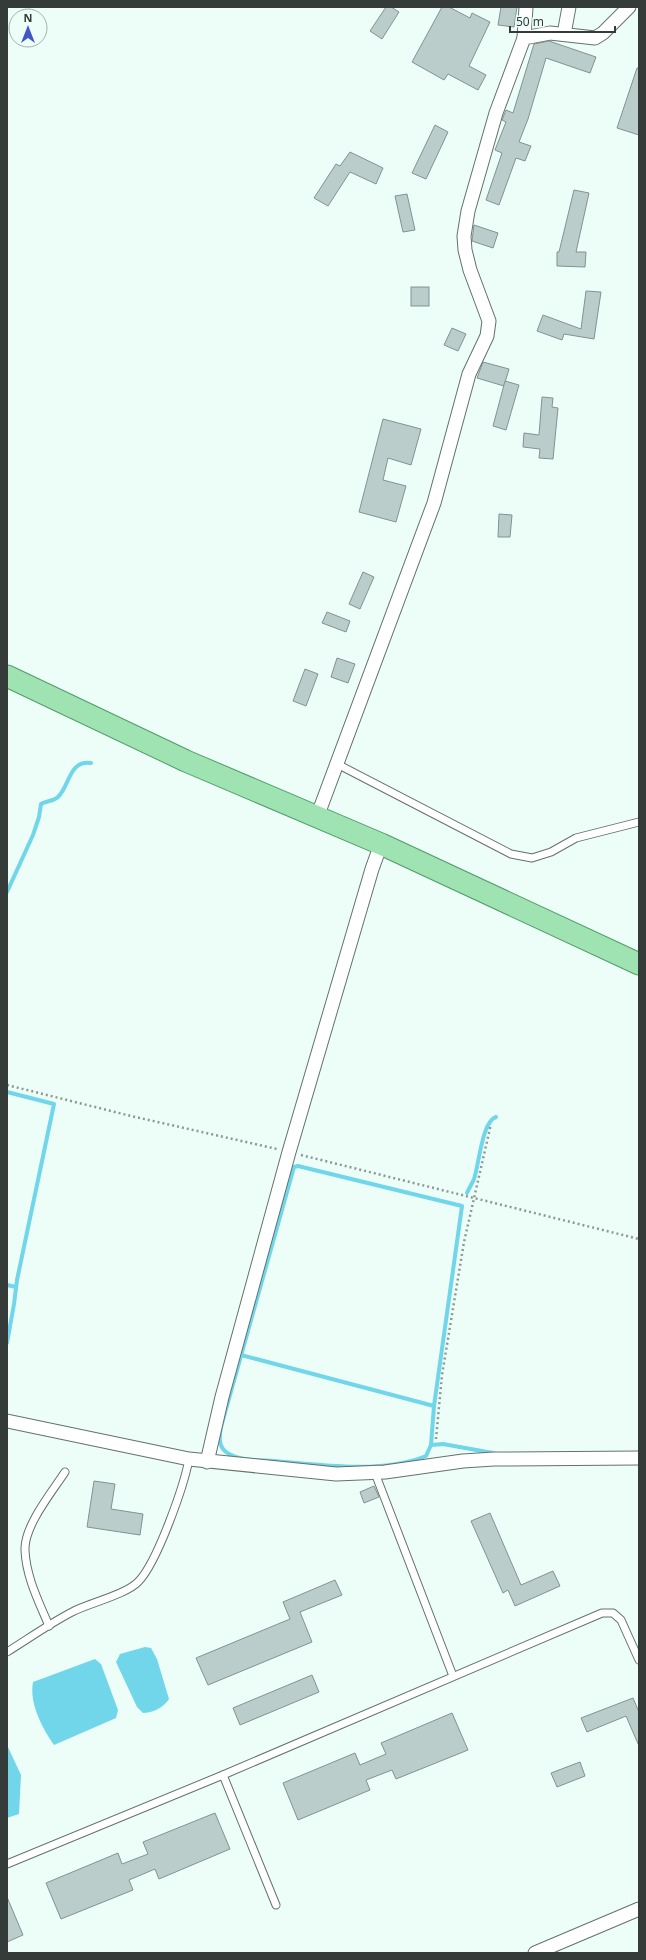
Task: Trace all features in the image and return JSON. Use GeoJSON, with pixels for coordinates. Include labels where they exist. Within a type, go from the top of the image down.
{"type":"FeatureCollection","features":[{"type":"Feature","properties":{"kind":"main road"},"geometry":{"type":"LineString","coordinates":[[7,676],[186,761],[381,844],[639,964]]}},
{"type":"Feature","properties":{"kind":"street"},"geometry":{"type":"LineString","coordinates":[[317,817],[434,503],[469,374],[487,336],[488,321],[470,270],[465,250],[464,236],[468,211],[496,113],[524,38],[526,7]]}},
{"type":"Feature","properties":{"kind":"street"},"geometry":{"type":"LineString","coordinates":[[564,34],[569,7]]}},
{"type":"Feature","properties":{"kind":"street"},"geometry":{"type":"LineString","coordinates":[[524,38],[550,33],[595,38],[629,7]]}},
{"type":"Feature","properties":{"kind":"street"},"geometry":{"type":"LineString","coordinates":[[207,1462],[222,1397],[289,1152],[369,877],[381,844]]}},
{"type":"Feature","properties":{"kind":"street"},"geometry":{"type":"LineString","coordinates":[[7,1421],[207,1462],[336,1474],[375,1473],[494,1459],[639,1458]]}},
{"type":"Feature","properties":{"kind":"street"},"geometry":{"type":"LineString","coordinates":[[536,1953],[639,1908]]}},
{"type":"Feature","properties":{"kind":"lane"},"geometry":{"type":"LineString","coordinates":[[337,764],[511,854],[532,858],[551,852],[576,838],[639,822]]}},
{"type":"Feature","properties":{"kind":"lane"},"geometry":{"type":"LineString","coordinates":[[7,1652],[72,1612],[128,1589],[138,1582],[153,1560],[184,1483],[189,1459]]}},
{"type":"Feature","properties":{"kind":"lane"},"geometry":{"type":"LineString","coordinates":[[49,1626],[30,1579],[25,1550],[28,1533],[45,1501],[65,1472]]}},
{"type":"Feature","properties":{"kind":"lane"},"geometry":{"type":"LineString","coordinates":[[375,1473],[453,1676]]}},
{"type":"Feature","properties":{"kind":"lane"},"geometry":{"type":"LineString","coordinates":[[7,1864],[223,1775],[602,1613],[613,1613],[621,1620],[639,1660]]}},
{"type":"Feature","properties":{"kind":"lane"},"geometry":{"type":"LineString","coordinates":[[223,1775],[276,1905]]}},
{"type":"Feature","properties":{"kind":"path"},"geometry":{"type":"LineString","coordinates":[[7,1085],[131,1116],[289,1152],[639,1239]]}},
{"type":"Feature","properties":{"kind":"path"},"geometry":{"type":"LineString","coordinates":[[436,1439],[442,1375],[464,1242],[491,1124]]}},
{"type":"Feature","properties":{"kind":"water"},"geometry":{"type":"Polygon","coordinates":[[[145,1647],[151,1648],[157,1659],[169,1699],[164,1705],[157,1709],[143,1713],[137,1707],[116,1662],[120,1654],[145,1647]]]}},
{"type":"Feature","properties":{"kind":"water"},"geometry":{"type":"Polygon","coordinates":[[[95,1659],[101,1664],[118,1710],[116,1718],[54,1745],[41,1723],[35,1707],[32,1690],[33,1682],[95,1659]]]}},
{"type":"Feature","properties":{"kind":"water"},"geometry":{"type":"Polygon","coordinates":[[[7,1745],[21,1775],[19,1814],[7,1818],[7,1745]]]}},
{"type":"Feature","properties":{"kind":"building"},"geometry":{"type":"Polygon","coordinates":[[[386,7],[391,7],[399,12],[382,39],[370,31],[386,7]]]}},
{"type":"Feature","properties":{"kind":"building"},"geometry":{"type":"Polygon","coordinates":[[[442,7],[449,7],[470,18],[472,13],[490,22],[469,66],[486,75],[478,90],[448,74],[444,80],[412,62],[442,7]]]}},
{"type":"Feature","properties":{"kind":"building"},"geometry":{"type":"Polygon","coordinates":[[[501,7],[517,7],[514,27],[498,25],[501,7]]]}},
{"type":"Feature","properties":{"kind":"building"},"geometry":{"type":"Polygon","coordinates":[[[549,41],[596,57],[590,73],[546,58],[528,119],[519,142],[531,146],[525,161],[516,158],[499,205],[486,200],[502,153],[495,150],[506,122],[502,120],[506,110],[513,113],[534,44],[549,41]]]}},
{"type":"Feature","properties":{"kind":"building"},"geometry":{"type":"Polygon","coordinates":[[[637,68],[639,68],[639,135],[617,128],[637,68]]]}},
{"type":"Feature","properties":{"kind":"building"},"geometry":{"type":"Polygon","coordinates":[[[435,125],[448,132],[426,179],[412,173],[435,125]]]}},
{"type":"Feature","properties":{"kind":"building"},"geometry":{"type":"Polygon","coordinates":[[[350,152],[383,168],[376,184],[350,172],[328,206],[314,198],[336,164],[340,166],[350,152]]]}},
{"type":"Feature","properties":{"kind":"building"},"geometry":{"type":"Polygon","coordinates":[[[574,190],[589,193],[576,252],[586,252],[585,267],[557,266],[557,252],[559,252],[574,190]]]}},
{"type":"Feature","properties":{"kind":"building"},"geometry":{"type":"Polygon","coordinates":[[[407,194],[415,230],[403,232],[395,196],[407,194]]]}},
{"type":"Feature","properties":{"kind":"building"},"geometry":{"type":"Polygon","coordinates":[[[474,225],[498,233],[493,248],[472,241],[474,225]]]}},
{"type":"Feature","properties":{"kind":"building"},"geometry":{"type":"Polygon","coordinates":[[[411,287],[429,287],[429,306],[411,306],[411,287]]]}},
{"type":"Feature","properties":{"kind":"building"},"geometry":{"type":"Polygon","coordinates":[[[586,291],[601,292],[594,339],[564,334],[562,340],[537,331],[543,315],[581,329],[586,291]]]}},
{"type":"Feature","properties":{"kind":"building"},"geometry":{"type":"Polygon","coordinates":[[[452,328],[466,334],[458,351],[444,345],[452,328]]]}},
{"type":"Feature","properties":{"kind":"building"},"geometry":{"type":"Polygon","coordinates":[[[483,362],[509,369],[504,386],[477,378],[483,362]]]}},
{"type":"Feature","properties":{"kind":"building"},"geometry":{"type":"Polygon","coordinates":[[[505,381],[519,385],[506,430],[493,426],[505,381]]]}},
{"type":"Feature","properties":{"kind":"building"},"geometry":{"type":"Polygon","coordinates":[[[542,397],[553,398],[552,407],[558,408],[553,459],[539,458],[540,449],[523,447],[524,433],[539,435],[542,397]]]}},
{"type":"Feature","properties":{"kind":"building"},"geometry":{"type":"Polygon","coordinates":[[[383,419],[421,429],[411,465],[388,458],[383,480],[406,486],[396,522],[359,512],[383,419]]]}},
{"type":"Feature","properties":{"kind":"building"},"geometry":{"type":"Polygon","coordinates":[[[499,514],[512,515],[510,537],[498,537],[499,514]]]}},
{"type":"Feature","properties":{"kind":"building"},"geometry":{"type":"Polygon","coordinates":[[[363,572],[374,577],[360,609],[349,604],[363,572]]]}},
{"type":"Feature","properties":{"kind":"building"},"geometry":{"type":"Polygon","coordinates":[[[327,612],[350,621],[346,632],[322,623],[327,612]]]}},
{"type":"Feature","properties":{"kind":"building"},"geometry":{"type":"Polygon","coordinates":[[[337,658],[355,664],[348,683],[331,677],[337,658]]]}},
{"type":"Feature","properties":{"kind":"building"},"geometry":{"type":"Polygon","coordinates":[[[305,669],[318,674],[306,706],[293,701],[305,669]]]}},
{"type":"Feature","properties":{"kind":"building"},"geometry":{"type":"Polygon","coordinates":[[[94,1481],[115,1484],[111,1509],[143,1514],[140,1535],[87,1527],[94,1481]]]}},
{"type":"Feature","properties":{"kind":"building"},"geometry":{"type":"Polygon","coordinates":[[[374,1486],[379,1497],[364,1503],[360,1492],[374,1486]]]}},
{"type":"Feature","properties":{"kind":"building"},"geometry":{"type":"Polygon","coordinates":[[[490,1513],[521,1585],[553,1571],[560,1586],[515,1606],[508,1590],[503,1593],[471,1521],[490,1513]]]}},
{"type":"Feature","properties":{"kind":"building"},"geometry":{"type":"Polygon","coordinates":[[[335,1580],[342,1595],[300,1612],[312,1642],[208,1685],[196,1658],[290,1619],[283,1602],[335,1580]]]}},
{"type":"Feature","properties":{"kind":"building"},"geometry":{"type":"Polygon","coordinates":[[[312,1675],[319,1692],[240,1725],[233,1708],[312,1675]]]}},
{"type":"Feature","properties":{"kind":"building"},"geometry":{"type":"Polygon","coordinates":[[[633,1698],[639,1712],[639,1746],[626,1716],[587,1732],[581,1718],[633,1698]]]}},
{"type":"Feature","properties":{"kind":"building"},"geometry":{"type":"Polygon","coordinates":[[[452,1713],[468,1750],[396,1779],[392,1770],[366,1780],[370,1790],[298,1820],[283,1783],[355,1753],[360,1765],[386,1754],[381,1743],[452,1713]]]}},
{"type":"Feature","properties":{"kind":"building"},"geometry":{"type":"Polygon","coordinates":[[[580,1762],[585,1776],[557,1787],[551,1773],[580,1762]]]}},
{"type":"Feature","properties":{"kind":"building"},"geometry":{"type":"Polygon","coordinates":[[[215,1813],[230,1849],[159,1879],[155,1869],[129,1880],[133,1890],[61,1919],[46,1883],[118,1853],[122,1864],[148,1854],[143,1842],[215,1813]]]}},
{"type":"Feature","properties":{"kind":"building"},"geometry":{"type":"Polygon","coordinates":[[[7,1897],[23,1935],[7,1942],[7,1897]]]}},
{"type":"Feature","properties":{"kind":"waterway"},"geometry":{"type":"LineString","coordinates":[[7,892],[33,835],[39,817],[41,804],[58,797],[74,769],[78,765],[91,763]]}},
{"type":"Feature","properties":{"kind":"waterway"},"geometry":{"type":"LineString","coordinates":[[7,1092],[54,1104],[17,1280],[7,1343]]}},
{"type":"Feature","properties":{"kind":"waterway"},"geometry":{"type":"LineString","coordinates":[[467,1193],[474,1179],[487,1126],[491,1120],[496,1117]]}},
{"type":"Feature","properties":{"kind":"waterway"},"geometry":{"type":"LineString","coordinates":[[298,1166],[462,1206],[434,1406],[431,1445],[426,1456],[409,1462],[390,1465],[351,1467],[245,1459],[225,1452],[221,1446],[221,1427],[294,1167],[298,1166]]}},
{"type":"Feature","properties":{"kind":"waterway"},"geometry":{"type":"LineString","coordinates":[[7,1285],[16,1287]]}},
{"type":"Feature","properties":{"kind":"waterway"},"geometry":{"type":"LineString","coordinates":[[241,1355],[434,1406]]}},
{"type":"Feature","properties":{"kind":"waterway"},"geometry":{"type":"LineString","coordinates":[[431,1445],[443,1444],[493,1453]]}}]}
